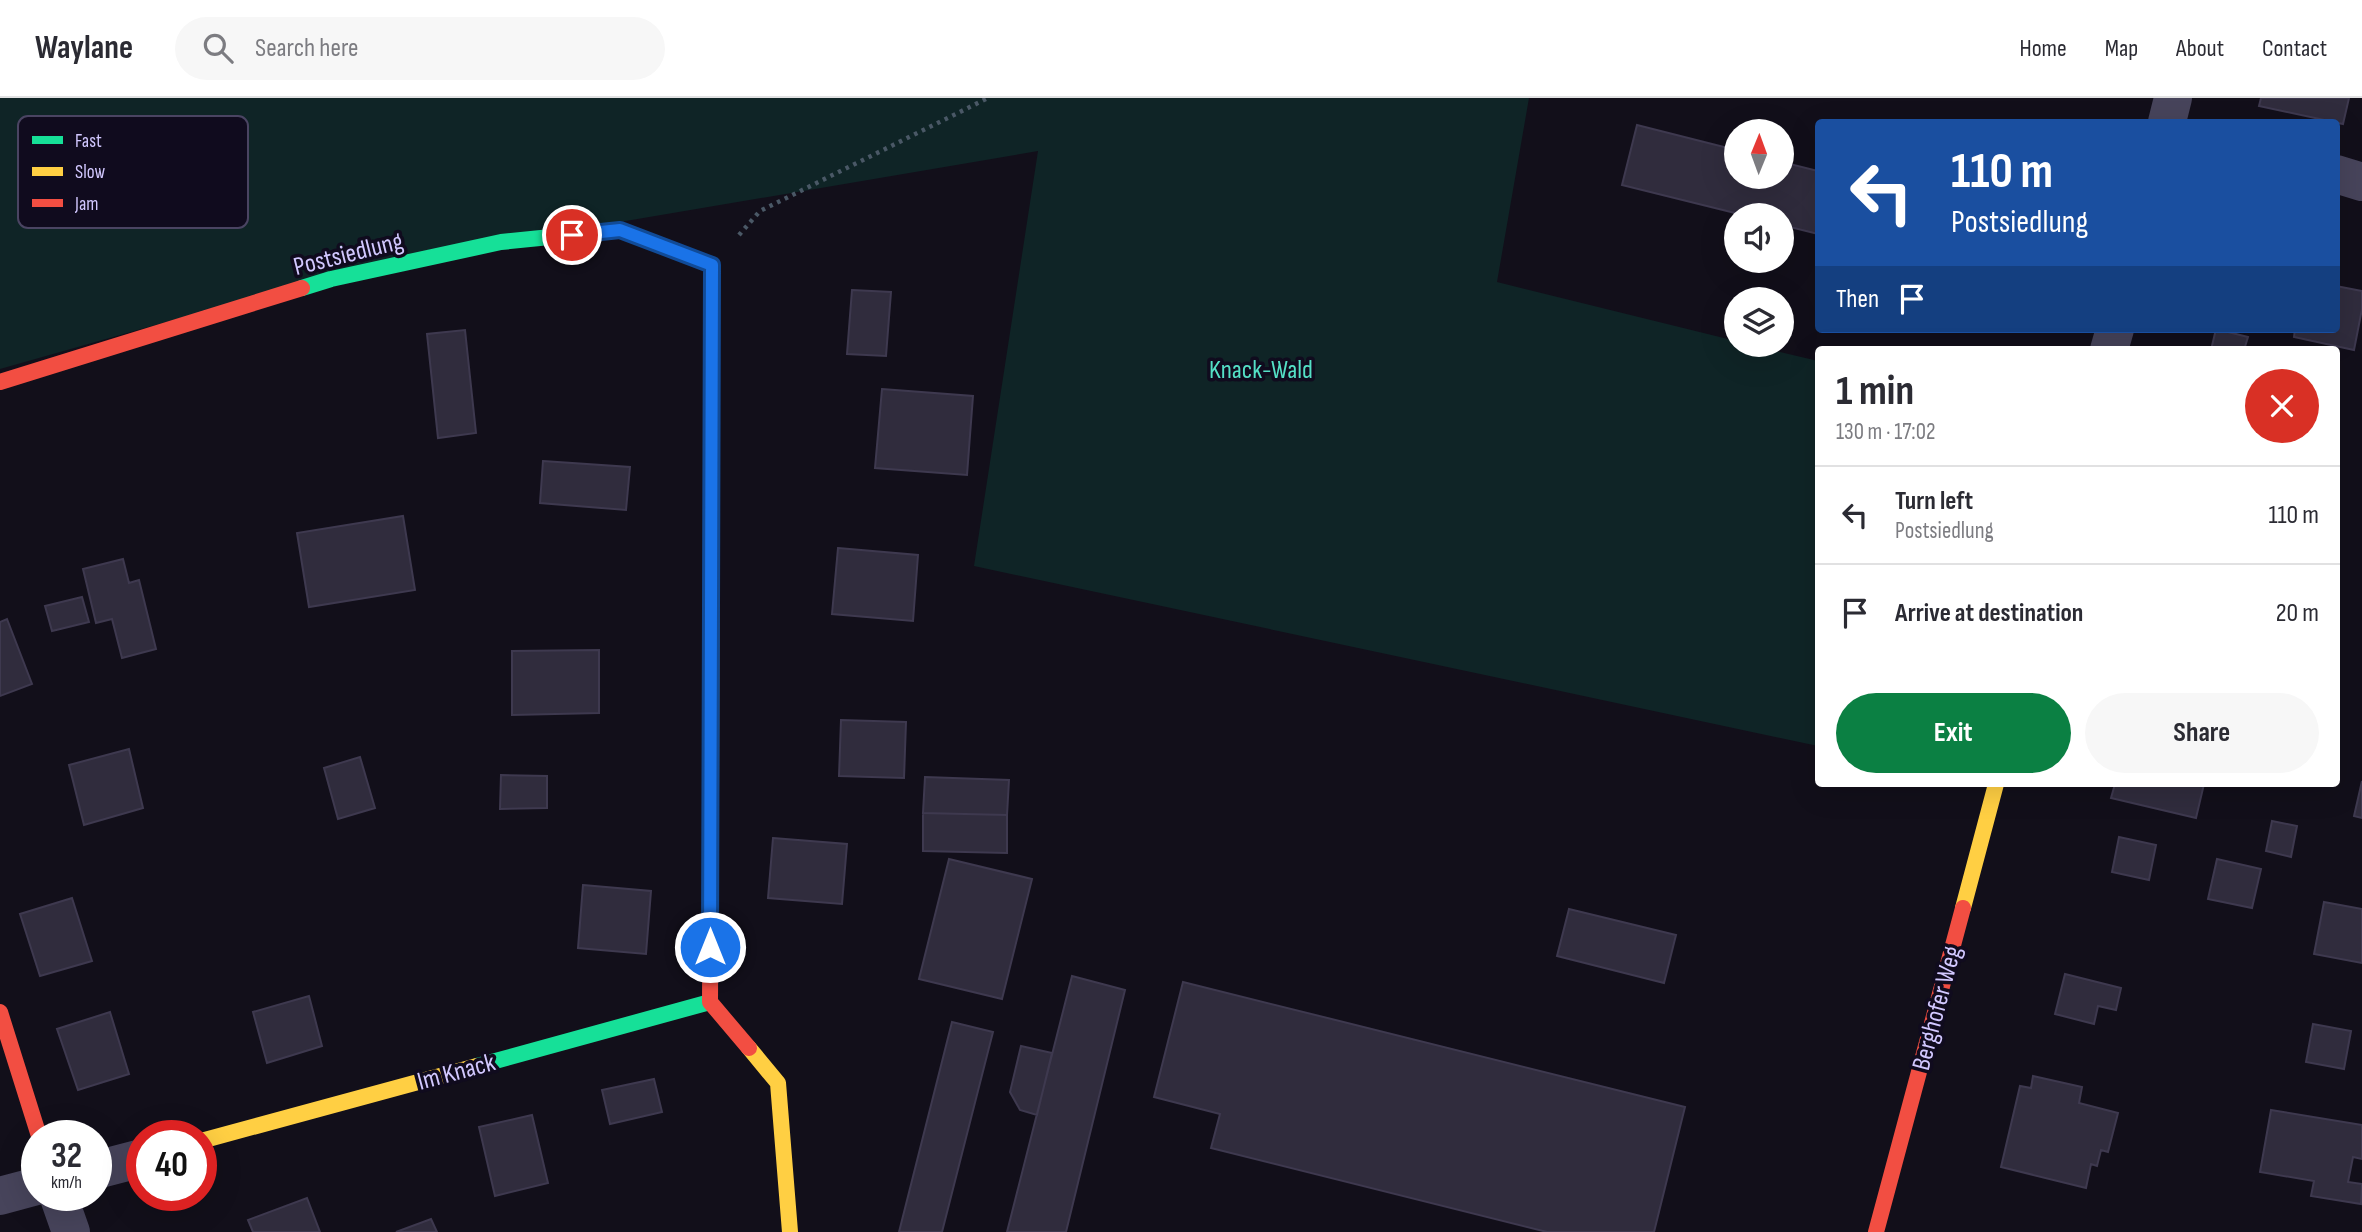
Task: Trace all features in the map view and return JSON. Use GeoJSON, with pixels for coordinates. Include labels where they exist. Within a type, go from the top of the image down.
{"type":"FeatureCollection","features":[{"type":"Feature","properties":{"kind":"street"},"geometry":{"type":"LineString","coordinates":[[2340,175],[2362,183]]}},
{"type":"Feature","properties":{"kind":"street","name":"Postsiedlung"},"geometry":{"type":"LineString","coordinates":[[0,382],[331,279],[501,242],[620,230],[712,265]]}},
{"type":"Feature","properties":{"kind":"street"},"geometry":{"type":"LineString","coordinates":[[712,265],[710,1002],[778,1083],[790,1232]]}},
{"type":"Feature","properties":{"kind":"street","name":"Berghofer Weg"},"geometry":{"type":"LineString","coordinates":[[1876,1232],[1995,787]]}},
{"type":"Feature","properties":{"kind":"street","name":"Im Knack"},"geometry":{"type":"LineString","coordinates":[[217,1137],[710,1002]]}},
{"type":"Feature","properties":{"kind":"street"},"geometry":{"type":"LineString","coordinates":[[0,1012],[34,1120]]}},
{"type":"Feature","properties":{"kind":"street"},"geometry":{"type":"LineString","coordinates":[[0,1196],[21,1190]]}},
{"type":"Feature","properties":{"kind":"street"},"geometry":{"type":"LineString","coordinates":[[64,1211],[71,1232]]}},
{"type":"Feature","properties":{"kind":"path"},"geometry":{"type":"LineString","coordinates":[[712,265],[760,211],[988,98]]}},
{"type":"Feature","properties":{"kind":"green space","name":"Knack-Wald"},"geometry":{"type":"Polygon","coordinates":[[[0,98],[1529,98],[1497,282],[1724,338],[1724,357],[1794,355],[1815,360],[1815,745],[974,566],[1038,151],[367,265],[0,369],[0,98]]]}},
{"type":"Feature","properties":{"kind":"building"},"geometry":{"type":"Polygon","coordinates":[[[2261,98],[2349,98],[2343,124],[2340,123],[2340,119],[2320,119],[2259,106],[2261,98]]]}},
{"type":"Feature","properties":{"kind":"building"},"geometry":{"type":"Polygon","coordinates":[[[1637,125],[1724,147],[1724,189],[1794,189],[1794,165],[1815,170],[1815,233],[1794,228],[1794,203],[1724,203],[1724,210],[1622,185],[1637,125]]]}},
{"type":"Feature","properties":{"kind":"building"},"geometry":{"type":"Polygon","coordinates":[[[2340,287],[2362,291],[2362,309],[2354,350],[2294,337],[2294,333],[2340,333],[2340,287]]]}},
{"type":"Feature","properties":{"kind":"building"},"geometry":{"type":"Polygon","coordinates":[[[852,290],[891,292],[886,356],[847,354],[852,290]]]}},
{"type":"Feature","properties":{"kind":"building"},"geometry":{"type":"Polygon","coordinates":[[[465,330],[476,433],[438,438],[427,334],[465,330]]]}},
{"type":"Feature","properties":{"kind":"building"},"geometry":{"type":"Polygon","coordinates":[[[2215,333],[2248,337],[2245,346],[2212,346],[2215,333]]]}},
{"type":"Feature","properties":{"kind":"building"},"geometry":{"type":"Polygon","coordinates":[[[882,389],[973,396],[967,475],[875,468],[882,389]]]}},
{"type":"Feature","properties":{"kind":"building"},"geometry":{"type":"Polygon","coordinates":[[[543,461],[630,467],[626,510],[540,503],[543,461]]]}},
{"type":"Feature","properties":{"kind":"building"},"geometry":{"type":"Polygon","coordinates":[[[403,516],[415,590],[309,607],[297,533],[403,516]]]}},
{"type":"Feature","properties":{"kind":"building"},"geometry":{"type":"Polygon","coordinates":[[[838,548],[918,555],[913,621],[832,614],[838,548]]]}},
{"type":"Feature","properties":{"kind":"building"},"geometry":{"type":"Polygon","coordinates":[[[123,559],[129,583],[139,580],[156,649],[122,658],[112,619],[96,623],[83,569],[123,559]]]}},
{"type":"Feature","properties":{"kind":"building"},"geometry":{"type":"Polygon","coordinates":[[[82,597],[89,622],[52,631],[45,606],[82,597]]]}},
{"type":"Feature","properties":{"kind":"building"},"geometry":{"type":"Polygon","coordinates":[[[7,619],[32,684],[0,696],[0,622],[7,619]]]}},
{"type":"Feature","properties":{"kind":"building"},"geometry":{"type":"Polygon","coordinates":[[[599,650],[599,713],[512,715],[512,651],[599,650]]]}},
{"type":"Feature","properties":{"kind":"building"},"geometry":{"type":"Polygon","coordinates":[[[841,720],[906,722],[904,778],[839,776],[841,720]]]}},
{"type":"Feature","properties":{"kind":"building"},"geometry":{"type":"Polygon","coordinates":[[[129,749],[143,808],[84,825],[69,765],[129,749]]]}},
{"type":"Feature","properties":{"kind":"building"},"geometry":{"type":"Polygon","coordinates":[[[360,757],[375,808],[338,819],[324,768],[360,757]]]}},
{"type":"Feature","properties":{"kind":"building"},"geometry":{"type":"Polygon","coordinates":[[[501,775],[547,776],[547,808],[500,809],[501,775]]]}},
{"type":"Feature","properties":{"kind":"building"},"geometry":{"type":"Polygon","coordinates":[[[925,777],[1009,780],[1007,815],[923,813],[925,777]]]}},
{"type":"Feature","properties":{"kind":"building"},"geometry":{"type":"Polygon","coordinates":[[[2362,781],[2362,818],[2354,816],[2362,781]]]}},
{"type":"Feature","properties":{"kind":"building"},"geometry":{"type":"Polygon","coordinates":[[[2114,787],[2203,787],[2196,818],[2111,798],[2114,787]]]}},
{"type":"Feature","properties":{"kind":"building"},"geometry":{"type":"Polygon","coordinates":[[[923,813],[1007,815],[1007,853],[923,851],[923,813]]]}},
{"type":"Feature","properties":{"kind":"building"},"geometry":{"type":"Polygon","coordinates":[[[2272,821],[2297,826],[2291,857],[2266,851],[2272,821]]]}},
{"type":"Feature","properties":{"kind":"building"},"geometry":{"type":"Polygon","coordinates":[[[2119,837],[2156,845],[2149,880],[2112,872],[2119,837]]]}},
{"type":"Feature","properties":{"kind":"building"},"geometry":{"type":"Polygon","coordinates":[[[773,838],[847,844],[842,904],[768,898],[773,838]]]}},
{"type":"Feature","properties":{"kind":"building"},"geometry":{"type":"Polygon","coordinates":[[[949,859],[1032,879],[1002,999],[919,979],[949,859]]]}},
{"type":"Feature","properties":{"kind":"building"},"geometry":{"type":"Polygon","coordinates":[[[2217,859],[2261,869],[2252,908],[2208,899],[2217,859]]]}},
{"type":"Feature","properties":{"kind":"building"},"geometry":{"type":"Polygon","coordinates":[[[583,885],[651,891],[646,954],[578,948],[583,885]]]}},
{"type":"Feature","properties":{"kind":"building"},"geometry":{"type":"Polygon","coordinates":[[[72,898],[92,961],[40,976],[20,914],[72,898]]]}},
{"type":"Feature","properties":{"kind":"building"},"geometry":{"type":"Polygon","coordinates":[[[2324,902],[2362,909],[2362,963],[2314,954],[2324,902]]]}},
{"type":"Feature","properties":{"kind":"building"},"geometry":{"type":"Polygon","coordinates":[[[1569,909],[1676,935],[1664,983],[1557,956],[1569,909]]]}},
{"type":"Feature","properties":{"kind":"building"},"geometry":{"type":"Polygon","coordinates":[[[2065,974],[2121,988],[2116,1010],[2098,1006],[2094,1024],[2055,1014],[2065,974]]]}},
{"type":"Feature","properties":{"kind":"building"},"geometry":{"type":"Polygon","coordinates":[[[1072,976],[1125,990],[1066,1232],[1007,1232],[1072,976]]]}},
{"type":"Feature","properties":{"kind":"building"},"geometry":{"type":"Polygon","coordinates":[[[1183,982],[1685,1107],[1654,1232],[1547,1232],[1211,1148],[1220,1114],[1154,1097],[1183,982]]]}},
{"type":"Feature","properties":{"kind":"building"},"geometry":{"type":"Polygon","coordinates":[[[309,996],[322,1046],[267,1063],[253,1012],[309,996]]]}},
{"type":"Feature","properties":{"kind":"building"},"geometry":{"type":"Polygon","coordinates":[[[110,1012],[129,1074],[78,1090],[57,1029],[110,1012]]]}},
{"type":"Feature","properties":{"kind":"building"},"geometry":{"type":"Polygon","coordinates":[[[952,1022],[993,1032],[942,1232],[899,1232],[952,1022]]]}},
{"type":"Feature","properties":{"kind":"building"},"geometry":{"type":"Polygon","coordinates":[[[2313,1024],[2351,1031],[2344,1069],[2306,1062],[2313,1024]]]}},
{"type":"Feature","properties":{"kind":"building"},"geometry":{"type":"Polygon","coordinates":[[[1021,1046],[1052,1053],[1037,1115],[1020,1110],[1010,1092],[1021,1046]]]}},
{"type":"Feature","properties":{"kind":"building"},"geometry":{"type":"Polygon","coordinates":[[[2033,1076],[2082,1087],[2079,1103],[2118,1113],[2108,1152],[2101,1150],[2097,1166],[2091,1164],[2086,1188],[2001,1167],[2020,1086],[2031,1088],[2033,1076]]]}},
{"type":"Feature","properties":{"kind":"building"},"geometry":{"type":"Polygon","coordinates":[[[654,1079],[662,1112],[610,1124],[602,1090],[654,1079]]]}},
{"type":"Feature","properties":{"kind":"building"},"geometry":{"type":"Polygon","coordinates":[[[2271,1110],[2362,1125],[2362,1159],[2353,1157],[2348,1182],[2362,1184],[2361,1204],[2311,1196],[2314,1181],[2260,1172],[2271,1110]]]}},
{"type":"Feature","properties":{"kind":"building"},"geometry":{"type":"Polygon","coordinates":[[[532,1115],[548,1183],[495,1196],[479,1127],[532,1115]]]}},
{"type":"Feature","properties":{"kind":"building"},"geometry":{"type":"Polygon","coordinates":[[[307,1198],[320,1232],[253,1232],[248,1220],[307,1198]]]}},
{"type":"Feature","properties":{"kind":"building"},"geometry":{"type":"Polygon","coordinates":[[[431,1219],[437,1232],[396,1232],[431,1219]]]}},
{"type":"Feature","properties":{"kind":"traffic: fast"},"geometry":{"type":"LineString","coordinates":[[302,288],[331,279],[501,242],[620,230],[662,246]]}},
{"type":"Feature","properties":{"kind":"traffic: fast"},"geometry":{"type":"LineString","coordinates":[[477,1066],[710,1002]]}},
{"type":"Feature","properties":{"kind":"traffic: slow"},"geometry":{"type":"LineString","coordinates":[[662,246],[712,265],[711,797]]}},
{"type":"Feature","properties":{"kind":"traffic: slow"},"geometry":{"type":"LineString","coordinates":[[1963,908],[1995,787]]}},
{"type":"Feature","properties":{"kind":"traffic: slow"},"geometry":{"type":"LineString","coordinates":[[749,1048],[778,1083],[790,1232]]}},
{"type":"Feature","properties":{"kind":"traffic: slow"},"geometry":{"type":"LineString","coordinates":[[217,1137],[477,1066]]}},
{"type":"Feature","properties":{"kind":"traffic: jam"},"geometry":{"type":"LineString","coordinates":[[0,382],[302,288]]}},
{"type":"Feature","properties":{"kind":"traffic: jam"},"geometry":{"type":"LineString","coordinates":[[711,797],[710,1002],[749,1048]]}},
{"type":"Feature","properties":{"kind":"traffic: jam"},"geometry":{"type":"LineString","coordinates":[[1876,1232],[1963,908]]}},
{"type":"Feature","properties":{"kind":"traffic: jam"},"geometry":{"type":"LineString","coordinates":[[0,1012],[34,1120]]}},
{"type":"Feature","properties":{"kind":"route"},"geometry":{"type":"LineString","coordinates":[[572,235],[620,230],[712,265],[710,947]]}}]}
